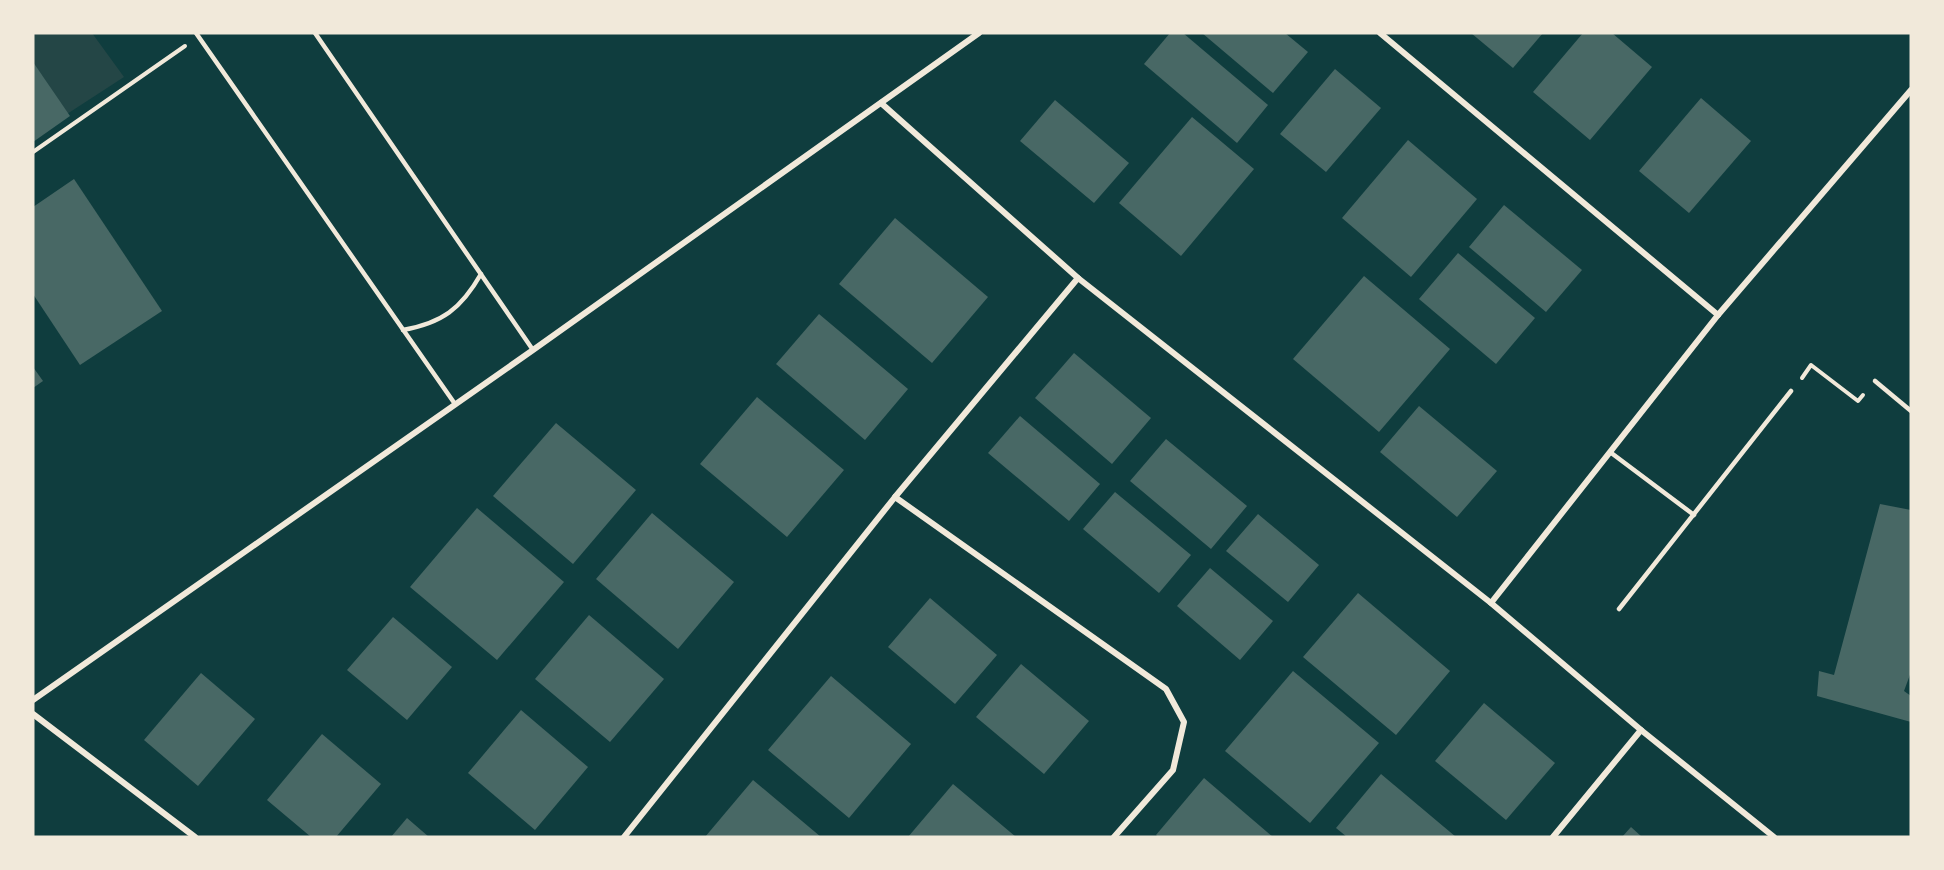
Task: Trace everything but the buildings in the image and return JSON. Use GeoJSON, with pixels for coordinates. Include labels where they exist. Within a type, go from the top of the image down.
{"type":"FeatureCollection","features":[{"type":"Feature","properties":{"kind":"street"},"geometry":{"type":"LineString","coordinates":[[33,700],[980,33]]}},
{"type":"Feature","properties":{"kind":"street"},"geometry":{"type":"LineString","coordinates":[[1380,33],[1718,315]]}},
{"type":"Feature","properties":{"kind":"street"},"geometry":{"type":"LineString","coordinates":[[1491,603],[1718,315],[1911,90]]}},
{"type":"Feature","properties":{"kind":"street"},"geometry":{"type":"LineString","coordinates":[[882,103],[1078,278],[1491,603],[1641,730],[1774,837]]}},
{"type":"Feature","properties":{"kind":"street"},"geometry":{"type":"LineString","coordinates":[[624,837],[895,497],[1078,278]]}},
{"type":"Feature","properties":{"kind":"street"},"geometry":{"type":"LineString","coordinates":[[895,497],[1166,689],[1184,722],[1173,770],[1114,837]]}},
{"type":"Feature","properties":{"kind":"street"},"geometry":{"type":"LineString","coordinates":[[33,714],[195,837]]}},
{"type":"Feature","properties":{"kind":"street"},"geometry":{"type":"LineString","coordinates":[[1553,837],[1641,730]]}},
{"type":"Feature","properties":{"kind":"lane"},"geometry":{"type":"LineString","coordinates":[[315,33],[533,350]]}},
{"type":"Feature","properties":{"kind":"lane"},"geometry":{"type":"LineString","coordinates":[[197,35],[455,404]]}},
{"type":"Feature","properties":{"kind":"lane"},"geometry":{"type":"LineString","coordinates":[[403,330],[442,319],[458,307],[471,292],[481,274]]}},
{"type":"Feature","properties":{"kind":"lane"},"geometry":{"type":"LineString","coordinates":[[1875,381],[1911,411]]}},
{"type":"Feature","properties":{"kind":"lane"},"geometry":{"type":"LineString","coordinates":[[1619,609],[1791,391]]}},
{"type":"Feature","properties":{"kind":"lane"},"geometry":{"type":"LineString","coordinates":[[1610,452],[1694,515]]}},
{"type":"Feature","properties":{"kind":"path"},"geometry":{"type":"LineString","coordinates":[[33,152],[197,35]]}},
{"type":"Feature","properties":{"kind":"path"},"geometry":{"type":"LineString","coordinates":[[1791,391],[1811,365],[1858,401],[1875,381]]}},
{"type":"Feature","properties":{"kind":"shaded area"},"geometry":{"type":"Polygon","coordinates":[[[33,33],[92,33],[124,77],[67,114],[33,65],[33,33]]]}}]}
